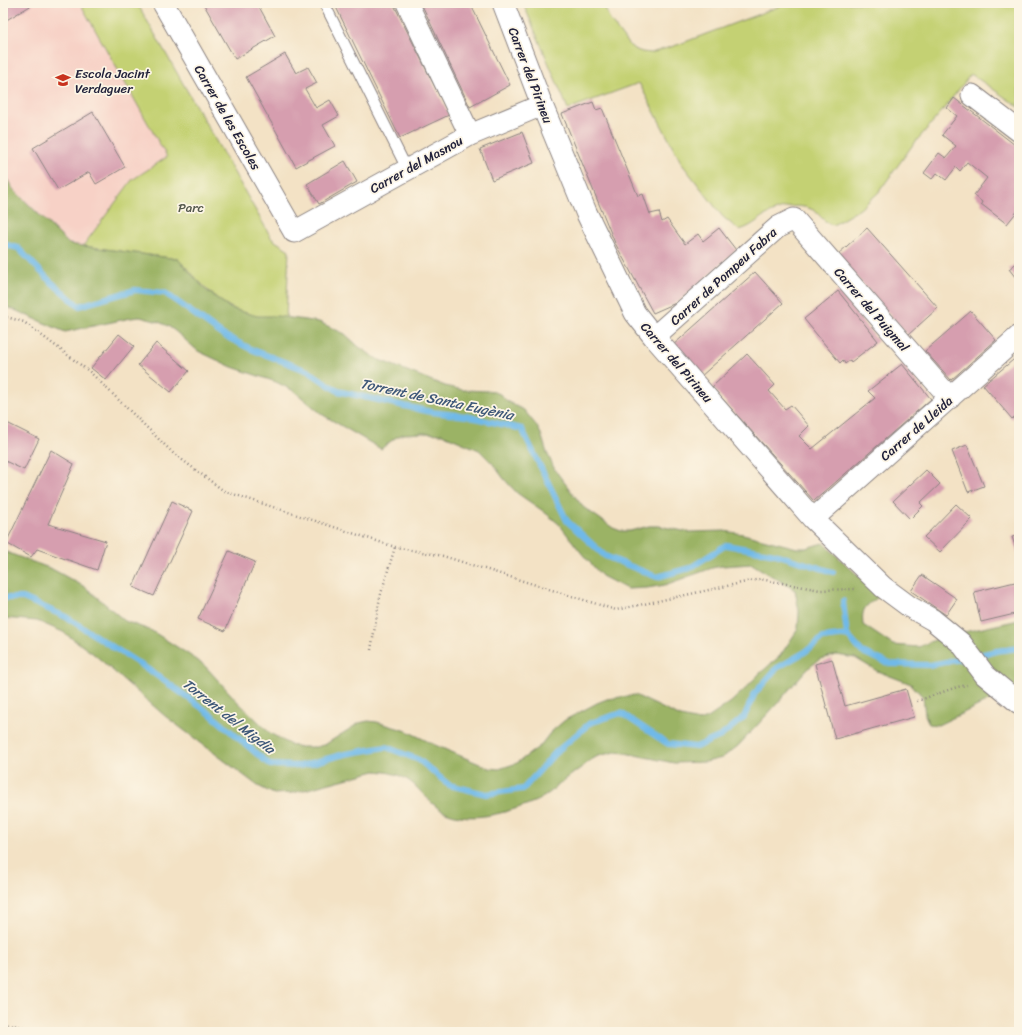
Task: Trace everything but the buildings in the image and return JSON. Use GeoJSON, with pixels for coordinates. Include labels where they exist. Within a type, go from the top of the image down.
{"type":"FeatureCollection","features":[{"type":"Feature","properties":{"kind":"street","name":"Carrer de les Escoles"},"geometry":{"type":"LineString","coordinates":[[163,3],[294,232]]}},
{"type":"Feature","properties":{"kind":"street"},"geometry":{"type":"LineString","coordinates":[[407,3],[470,135]]}},
{"type":"Feature","properties":{"kind":"street","name":"Carrer del Pirineu"},"geometry":{"type":"LineString","coordinates":[[503,3],[542,105],[586,212],[635,313],[654,337],[813,519],[883,587],[910,608],[933,620],[961,643],[989,678]]}},
{"type":"Feature","properties":{"kind":"street"},"geometry":{"type":"LineString","coordinates":[[972,95],[1019,131]]}},
{"type":"Feature","properties":{"kind":"street","name":"Carrer del Masnou"},"geometry":{"type":"LineString","coordinates":[[294,232],[470,135],[542,105]]}},
{"type":"Feature","properties":{"kind":"street","name":"Carrer de Pompeu Fabra"},"geometry":{"type":"LineString","coordinates":[[654,337],[778,226],[794,219]]}},
{"type":"Feature","properties":{"kind":"street","name":"Carrer del Puigmal"},"geometry":{"type":"LineString","coordinates":[[794,219],[950,398]]}},
{"type":"Feature","properties":{"kind":"street","name":"Carrer de Lleida"},"geometry":{"type":"LineString","coordinates":[[813,519],[1019,336]]}},
{"type":"Feature","properties":{"kind":"street"},"geometry":{"type":"LineString","coordinates":[[989,678],[1019,703]]}},
{"type":"Feature","properties":{"kind":"lane"},"geometry":{"type":"LineString","coordinates":[[324,3],[407,169]]}},
{"type":"Feature","properties":{"kind":"path"},"geometry":{"type":"LineString","coordinates":[[3,316],[24,322],[90,372],[173,453],[224,491],[396,547],[443,556],[616,610],[760,579],[820,590],[883,587]]}},
{"type":"Feature","properties":{"kind":"path"},"geometry":{"type":"LineString","coordinates":[[371,650],[380,597],[396,547]]}},
{"type":"Feature","properties":{"kind":"path"},"geometry":{"type":"LineString","coordinates":[[917,701],[989,678]]}},
{"type":"Feature","properties":{"kind":"path"},"geometry":{"type":"LineString","coordinates":[[3,1022],[47,1032]]}},
{"type":"Feature","properties":{"kind":"shaded area","name":"Escola Jacint Verdaguer"},"geometry":{"type":"Polygon","coordinates":[[[3,3],[80,3],[168,157],[132,180],[83,246],[69,244],[13,189],[3,172],[3,3]]]}},
{"type":"Feature","properties":{"kind":"green space","name":"Parc"},"geometry":{"type":"Polygon","coordinates":[[[80,3],[137,3],[272,239],[289,250],[286,318],[255,316],[242,313],[231,308],[203,286],[178,259],[83,246],[132,180],[167,157],[80,3]]]}},
{"type":"Feature","properties":{"kind":"green space"},"geometry":{"type":"Polygon","coordinates":[[[523,3],[603,3],[610,20],[628,44],[634,49],[651,53],[677,45],[788,3],[1019,3],[1019,107],[971,74],[912,146],[878,193],[860,209],[833,225],[826,222],[813,210],[805,207],[794,206],[782,208],[771,212],[750,226],[739,230],[723,217],[682,164],[639,83],[568,109],[523,3]]]}},
{"type":"Feature","properties":{"kind":"green space"},"geometry":{"type":"Polygon","coordinates":[[[3,172],[13,189],[69,244],[178,259],[206,290],[230,308],[257,316],[277,316],[319,322],[345,334],[359,347],[377,359],[445,386],[463,390],[491,391],[500,394],[508,402],[524,410],[536,425],[555,470],[583,507],[613,528],[621,531],[630,531],[649,526],[659,526],[688,532],[724,531],[743,534],[797,548],[806,548],[823,543],[880,596],[871,602],[864,611],[863,625],[893,645],[918,647],[937,639],[940,634],[960,633],[1019,620],[1019,694],[988,701],[938,725],[929,724],[925,715],[923,697],[911,684],[877,671],[855,658],[837,655],[820,659],[806,670],[738,746],[722,758],[706,762],[674,763],[615,752],[598,756],[539,800],[518,808],[495,814],[472,817],[449,813],[434,805],[408,780],[394,774],[380,771],[375,771],[293,793],[274,794],[258,786],[165,716],[95,655],[63,632],[37,621],[3,618],[3,551],[52,569],[85,587],[125,621],[152,631],[188,654],[205,666],[238,702],[270,733],[289,744],[297,747],[317,747],[326,744],[359,723],[368,721],[377,722],[407,731],[435,745],[489,768],[499,769],[517,763],[540,746],[550,733],[565,720],[607,699],[635,695],[681,717],[699,721],[708,718],[731,702],[758,675],[780,656],[798,629],[799,611],[795,590],[752,564],[712,568],[665,585],[627,589],[602,576],[583,555],[559,524],[517,493],[493,464],[479,450],[442,434],[423,433],[403,434],[395,438],[381,449],[323,415],[294,391],[276,382],[232,367],[198,351],[175,331],[159,322],[140,317],[65,332],[3,305],[3,172]]]}},
{"type":"Feature","properties":{"kind":"waterway","name":"Torrent de Santa Eugènia"},"geometry":{"type":"LineString","coordinates":[[3,244],[18,248],[50,281],[79,306],[135,290],[165,293],[223,335],[253,350],[308,371],[338,391],[431,412],[466,416],[522,429],[567,521],[605,556],[657,577],[690,568],[726,545],[775,554],[833,572]]}},
{"type":"Feature","properties":{"kind":"waterway","name":"Torrent del Migdia"},"geometry":{"type":"LineString","coordinates":[[3,598],[23,598],[66,617],[152,672],[208,712],[270,765],[300,766],[345,754],[386,747],[419,760],[449,785],[486,794],[523,789],[556,752],[590,723],[621,713],[668,744],[696,747],[721,736],[744,717],[755,693],[777,668],[805,652],[823,638],[847,635],[862,652],[890,664],[930,665],[966,658]]}},
{"type":"Feature","properties":{"kind":"waterway","name":"Torrent de Santa Eugènia"},"geometry":{"type":"LineString","coordinates":[[843,601],[847,635]]}},
{"type":"Feature","properties":{"kind":"waterway"},"geometry":{"type":"LineString","coordinates":[[975,656],[1019,648]]}},
{"type":"Feature","properties":{"kind":"place","name":"Escola Jacint Verdaguer"},"geometry":{"type":"Point","coordinates":[63,80]}}]}
